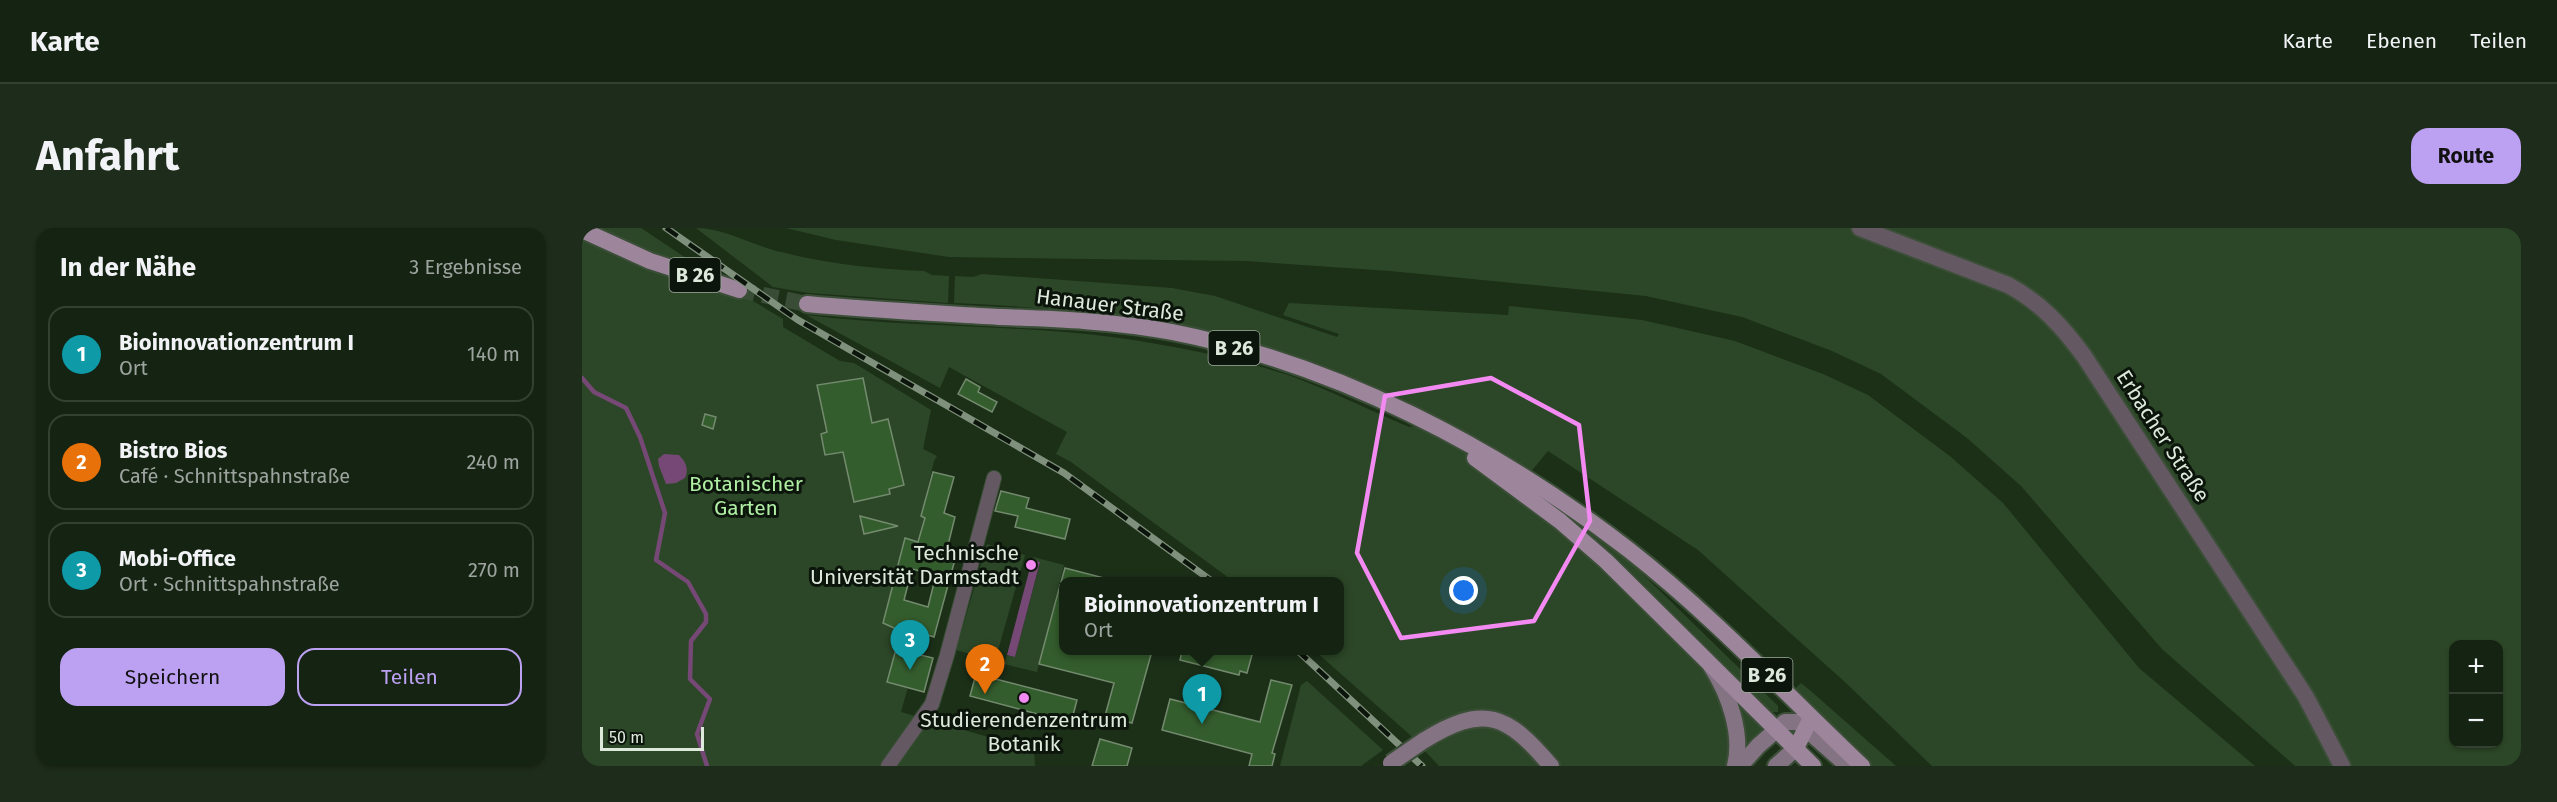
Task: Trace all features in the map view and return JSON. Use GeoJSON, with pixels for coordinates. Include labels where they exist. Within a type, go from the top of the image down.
{"type":"FeatureCollection","features":[{"type":"Feature","properties":{"kind":"main road","name":"B 26"},"geometry":{"type":"LineString","coordinates":[[582,230],[642,258],[739,290]]}},
{"type":"Feature","properties":{"kind":"main road","name":"Hanauer Straße"},"geometry":{"type":"LineString","coordinates":[[807,304],[1094,322],[1172,332],[1295,364],[1428,424]]}},
{"type":"Feature","properties":{"kind":"main road","name":"B 26"},"geometry":{"type":"LineString","coordinates":[[1428,424],[1560,521],[1606,561],[1814,766]]}},
{"type":"Feature","properties":{"kind":"main road","name":"B 26"},"geometry":{"type":"LineString","coordinates":[[1428,424],[1521,474],[1631,551],[1723,633],[1809,723],[1862,766]]}},
{"type":"Feature","properties":{"kind":"main road"},"geometry":{"type":"LineString","coordinates":[[1703,656],[1714,670],[1735,724],[1738,748],[1735,766]]}},
{"type":"Feature","properties":{"kind":"main road"},"geometry":{"type":"LineString","coordinates":[[1389,765],[1423,741],[1456,723],[1492,719],[1514,728],[1528,738],[1551,766]]}},
{"type":"Feature","properties":{"kind":"main road"},"geometry":{"type":"LineString","coordinates":[[1740,766],[1785,722],[1798,722],[1809,723],[1848,766]]}},
{"type":"Feature","properties":{"kind":"main road"},"geometry":{"type":"LineString","coordinates":[[1776,766],[1796,748],[1809,723]]}},
{"type":"Feature","properties":{"kind":"street","name":"Erbacher Straße"},"geometry":{"type":"LineString","coordinates":[[1860,228],[2008,285],[2026,295],[2056,320],[2084,356],[2306,697],[2342,766]]}},
{"type":"Feature","properties":{"kind":"street"},"geometry":{"type":"LineString","coordinates":[[888,766],[932,704],[994,478]]}},
{"type":"Feature","properties":{"kind":"highlighted area"},"geometry":{"type":"Polygon","coordinates":[[[1491,378],[1579,425],[1590,521],[1534,621],[1401,638],[1357,553],[1385,396],[1491,378]]]}},
{"type":"Feature","properties":{"kind":"green space","name":"Botanischer Garten"},"geometry":{"type":"Polygon","coordinates":[[[582,228],[641,228],[728,286],[783,319],[783,327],[840,361],[854,363],[931,410],[923,449],[937,456],[921,516],[925,518],[918,542],[905,539],[883,623],[901,631],[887,682],[908,687],[901,712],[1034,750],[1035,766],[582,766],[582,228]]]}},
{"type":"Feature","properties":{"kind":"green space"},"geometry":{"type":"Polygon","coordinates":[[[696,228],[718,231],[770,249],[816,260],[924,271],[932,275],[949,276],[948,303],[809,293],[773,287],[696,228]]]}},
{"type":"Feature","properties":{"kind":"green space"},"geometry":{"type":"Polygon","coordinates":[[[786,228],[2521,228],[2521,766],[2295,766],[2162,649],[2021,486],[1967,438],[1881,374],[1832,351],[1742,317],[1646,296],[1390,271],[1245,261],[949,257],[836,240],[786,228]]]}},
{"type":"Feature","properties":{"kind":"green space"},"geometry":{"type":"Polygon","coordinates":[[[982,274],[1172,288],[1215,296],[1337,337],[1339,334],[1283,315],[1289,303],[1508,315],[1509,306],[1642,320],[1735,341],[1823,374],[1868,395],[1951,457],[2003,503],[2139,668],[2255,766],[1932,766],[1846,683],[1698,550],[1548,451],[1529,474],[1442,424],[1354,378],[1306,359],[1258,344],[1158,322],[1107,315],[954,303],[955,276],[973,277],[982,274]]]}},
{"type":"Feature","properties":{"kind":"green space"},"geometry":{"type":"Polygon","coordinates":[[[806,315],[1080,334],[1161,345],[1226,358],[1288,375],[1409,427],[1428,424],[1511,485],[1634,588],[1711,680],[1725,713],[1731,738],[1729,766],[1439,766],[1409,734],[1320,655],[1344,655],[1344,577],[1228,577],[1071,462],[1056,454],[1067,432],[949,367],[940,388],[806,315]]]}},
{"type":"Feature","properties":{"kind":"green space"},"geometry":{"type":"Polygon","coordinates":[[[1514,477],[1617,549],[1778,706],[1778,712],[1772,712],[1613,554],[1514,477]]]}},
{"type":"Feature","properties":{"kind":"green space"},"geometry":{"type":"Polygon","coordinates":[[[987,544],[1025,555],[995,661],[956,650],[987,544]]]}},
{"type":"Feature","properties":{"kind":"green space"},"geometry":{"type":"Polygon","coordinates":[[[1033,557],[1064,565],[1061,577],[1059,577],[1037,672],[1004,664],[1007,655],[1015,657],[1040,563],[1032,560],[1033,557]]]}},
{"type":"Feature","properties":{"kind":"green space"},"geometry":{"type":"Polygon","coordinates":[[[1307,681],[1383,750],[1361,766],[1280,766],[1301,685],[1307,681]]]}},
{"type":"Feature","properties":{"kind":"green space"},"geometry":{"type":"Polygon","coordinates":[[[1801,683],[1896,766],[1870,766],[1793,691],[1801,683]]]}},
{"type":"Feature","properties":{"kind":"green space"},"geometry":{"type":"Polygon","coordinates":[[[1734,697],[1766,729],[1746,748],[1745,735],[1734,697]]]}},
{"type":"Feature","properties":{"kind":"shaded area"},"geometry":{"type":"Polygon","coordinates":[[[664,454],[679,455],[687,469],[685,478],[676,483],[666,484],[658,459],[664,454]]]}},
{"type":"Feature","properties":{"kind":"shaded area"},"geometry":{"type":"Polygon","coordinates":[[[1032,560],[1040,562],[1015,657],[1007,655],[1032,560]]]}},
{"type":"Feature","properties":{"kind":"building"},"geometry":{"type":"Polygon","coordinates":[[[863,378],[872,423],[888,419],[904,485],[889,489],[890,494],[854,502],[843,452],[825,455],[821,434],[827,432],[817,385],[863,378]]]}},
{"type":"Feature","properties":{"kind":"building"},"geometry":{"type":"Polygon","coordinates":[[[966,379],[980,387],[978,392],[997,402],[992,412],[958,394],[966,379]]]}},
{"type":"Feature","properties":{"kind":"building"},"geometry":{"type":"Polygon","coordinates":[[[705,414],[716,417],[713,429],[702,425],[705,414]]]}},
{"type":"Feature","properties":{"kind":"building"},"geometry":{"type":"Polygon","coordinates":[[[933,472],[954,477],[944,513],[955,517],[947,549],[957,552],[934,637],[921,633],[916,654],[933,658],[924,692],[887,682],[901,631],[883,623],[905,538],[918,542],[925,518],[921,516],[933,472]],[[912,569],[904,600],[928,607],[936,575],[912,569]]]}},
{"type":"Feature","properties":{"kind":"building"},"geometry":{"type":"Polygon","coordinates":[[[1001,491],[1029,498],[1026,508],[1070,519],[1065,539],[1015,527],[1018,516],[995,511],[1001,491]]]}},
{"type":"Feature","properties":{"kind":"building"},"geometry":{"type":"Polygon","coordinates":[[[860,516],[898,526],[864,534],[860,516]]]}},
{"type":"Feature","properties":{"kind":"building"},"geometry":{"type":"Polygon","coordinates":[[[1065,568],[1100,577],[1062,577],[1065,568]]]}},
{"type":"Feature","properties":{"kind":"building"},"geometry":{"type":"Polygon","coordinates":[[[1059,589],[1059,655],[1151,655],[1132,723],[1105,716],[1114,683],[1039,664],[1059,589]]]}},
{"type":"Feature","properties":{"kind":"building"},"geometry":{"type":"Polygon","coordinates":[[[1181,655],[1252,655],[1247,673],[1240,671],[1239,675],[1180,660],[1181,655]]]}},
{"type":"Feature","properties":{"kind":"building","name":"Studierendenzentrum Botanik"},"geometry":{"type":"Polygon","coordinates":[[[976,674],[1077,700],[1071,723],[970,696],[976,674]]]}},
{"type":"Feature","properties":{"kind":"building"},"geometry":{"type":"Polygon","coordinates":[[[1271,680],[1292,685],[1272,753],[1275,754],[1272,766],[1249,766],[1252,754],[1162,730],[1170,699],[1260,722],[1271,680]]]}},
{"type":"Feature","properties":{"kind":"building"},"geometry":{"type":"Polygon","coordinates":[[[1100,739],[1132,748],[1127,766],[1092,766],[1100,739]]]}},
{"type":"Feature","properties":{"kind":"waterway"},"geometry":{"type":"LineString","coordinates":[[582,378],[594,392],[626,408],[640,437],[665,513],[656,560],[688,582],[706,614],[706,622],[691,641],[690,679],[710,699],[697,734],[707,766]]}},
{"type":"Feature","properties":{"kind":"tunnel"},"geometry":{"type":"LineString","coordinates":[[739,290],[807,304]]}},
{"type":"Feature","properties":{"kind":"railway"},"geometry":{"type":"LineString","coordinates":[[666,228],[798,320],[1064,473],[1206,577]]}},
{"type":"Feature","properties":{"kind":"railway"},"geometry":{"type":"LineString","coordinates":[[1302,655],[1422,766]]}},
{"type":"Feature","properties":{"kind":"place","name":"Technische Universität Darmstadt"},"geometry":{"type":"Point","coordinates":[1031,565]}},
{"type":"Feature","properties":{"kind":"place","name":"Mobi-Office"},"geometry":{"type":"Point","coordinates":[910,670]}},
{"type":"Feature","properties":{"kind":"place","name":"Bistro Bios"},"geometry":{"type":"Point","coordinates":[985,694]}},
{"type":"Feature","properties":{"kind":"place","name":"Studierendenzentrum Botanik"},"geometry":{"type":"Point","coordinates":[1024,698]}},
{"type":"Feature","properties":{"kind":"place","name":"Bioinnovationzentrum I"},"geometry":{"type":"Point","coordinates":[1202,724]}}]}
